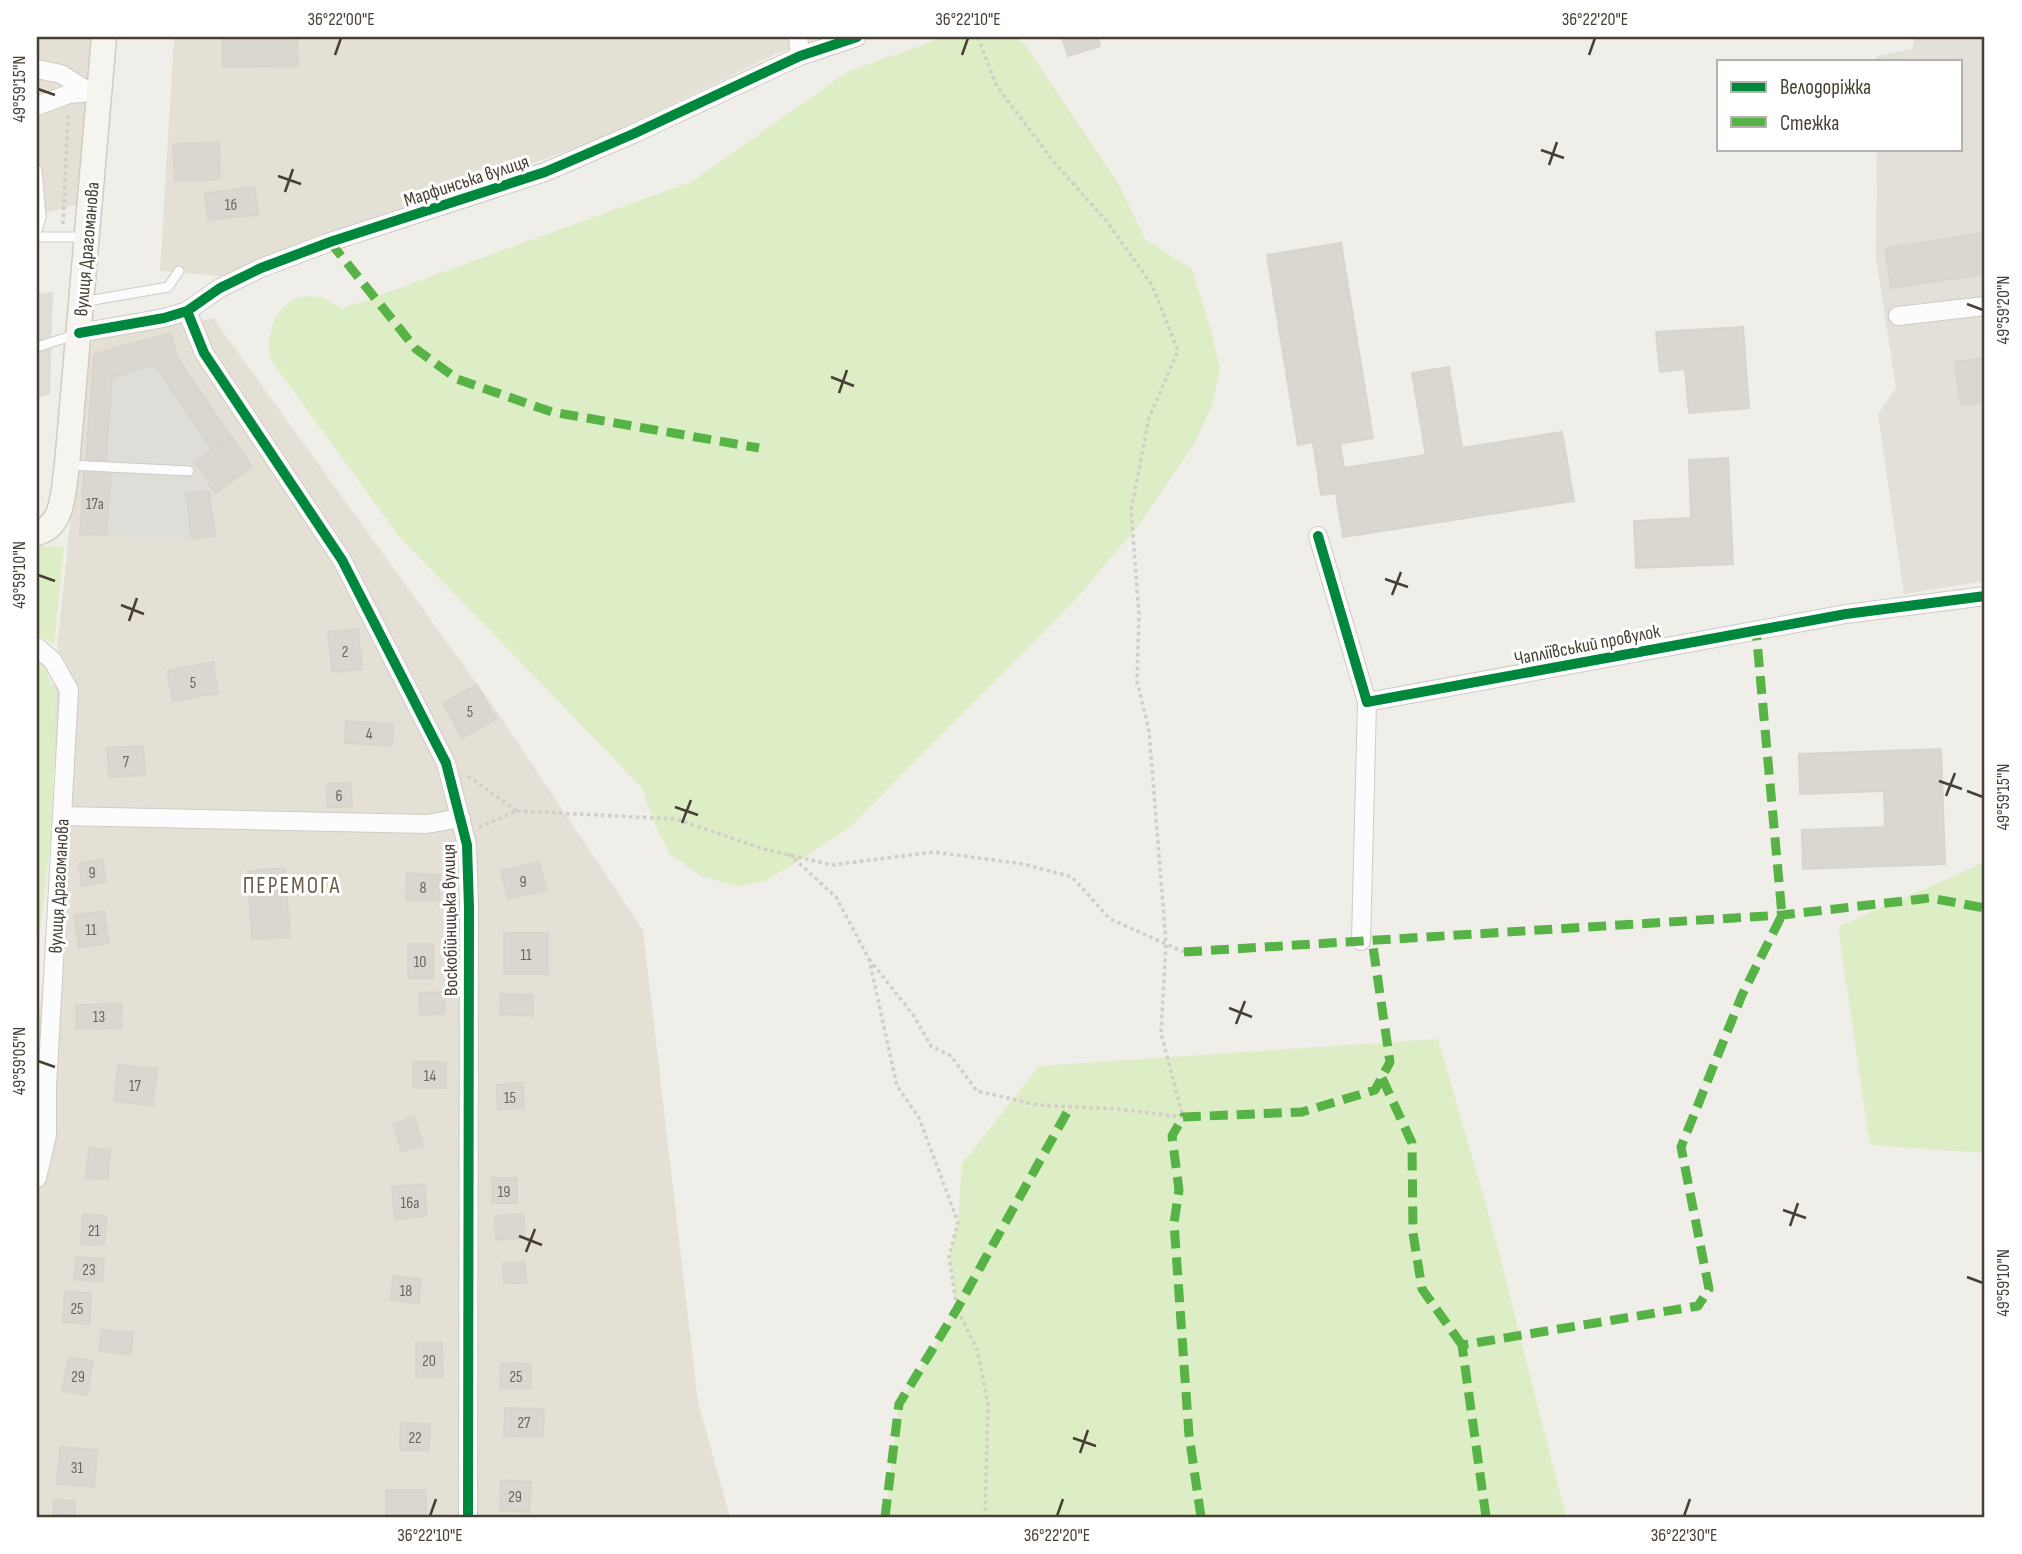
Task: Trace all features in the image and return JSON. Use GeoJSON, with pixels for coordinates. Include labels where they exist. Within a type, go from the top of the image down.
{"type":"FeatureCollection","features":[{"type":"Feature","properties":{"kind":"street","name":"вулиця Драгоманова"},"geometry":{"type":"LineString","coordinates":[[37,533],[49,528],[57,519],[67,465],[88,237],[94,91],[104,37]]}},
{"type":"Feature","properties":{"kind":"street"},"geometry":{"type":"LineString","coordinates":[[798,37],[800,56]]}},
{"type":"Feature","properties":{"kind":"street","name":"Марфинська вулиця"},"geometry":{"type":"LineString","coordinates":[[79,333],[164,318],[187,311],[220,288],[261,268],[330,242],[545,172],[800,56],[857,37]]}},
{"type":"Feature","properties":{"kind":"street"},"geometry":{"type":"LineString","coordinates":[[37,69],[61,74],[94,91]]}},
{"type":"Feature","properties":{"kind":"street"},"geometry":{"type":"LineString","coordinates":[[37,106],[69,94],[94,91]]}},
{"type":"Feature","properties":{"kind":"street"},"geometry":{"type":"LineString","coordinates":[[1898,316],[1985,306]]}},
{"type":"Feature","properties":{"kind":"street","name":"Воскобійницька вулиця"},"geometry":{"type":"LineString","coordinates":[[187,311],[204,353],[342,559],[446,763],[463,826],[467,845],[469,908],[468,1517]]}},
{"type":"Feature","properties":{"kind":"street"},"geometry":{"type":"LineString","coordinates":[[1318,536],[1367,702],[1361,941]]}},
{"type":"Feature","properties":{"kind":"street","name":"Чапліївський провулок"},"geometry":{"type":"LineString","coordinates":[[1367,702],[1833,617],[1985,596]]}},
{"type":"Feature","properties":{"kind":"street","name":"вулиця Драгоманова"},"geometry":{"type":"LineString","coordinates":[[37,647],[53,662],[69,690],[47,1087],[47,1135],[37,1178]]}},
{"type":"Feature","properties":{"kind":"street","name":"Воскобійницька вулиця"},"geometry":{"type":"LineString","coordinates":[[62,816],[463,826]]}},
{"type":"Feature","properties":{"kind":"lane"},"geometry":{"type":"LineString","coordinates":[[37,170],[41,218],[37,231]]}},
{"type":"Feature","properties":{"kind":"lane"},"geometry":{"type":"LineString","coordinates":[[37,237],[88,237]]}},
{"type":"Feature","properties":{"kind":"lane"},"geometry":{"type":"LineString","coordinates":[[82,302],[168,287],[180,271]]}},
{"type":"Feature","properties":{"kind":"lane"},"geometry":{"type":"LineString","coordinates":[[37,347],[79,333]]}},
{"type":"Feature","properties":{"kind":"lane"},"geometry":{"type":"LineString","coordinates":[[67,465],[189,471]]}},
{"type":"Feature","properties":{"kind":"path"},"geometry":{"type":"LineString","coordinates":[[789,854],[836,897],[869,959],[914,1016],[931,1046],[951,1056],[977,1091],[1038,1105],[1118,1109],[1183,1117],[1161,1033],[1166,943],[1149,731],[1137,681],[1139,614],[1131,510],[1149,418],[1178,351],[1152,285],[1108,223],[1054,161],[996,85],[978,37]]}},
{"type":"Feature","properties":{"kind":"path"},"geometry":{"type":"LineString","coordinates":[[446,763],[485,786],[517,811]]}},
{"type":"Feature","properties":{"kind":"path"},"geometry":{"type":"LineString","coordinates":[[463,826],[517,811],[676,819],[764,849],[832,865],[934,852],[1023,864],[1072,877],[1110,919],[1184,951]]}},
{"type":"Feature","properties":{"kind":"path"},"geometry":{"type":"LineString","coordinates":[[869,959],[897,1086],[919,1118],[958,1223],[948,1257],[957,1309],[976,1349],[988,1404],[985,1517]]}},
{"type":"Feature","properties":{"kind":"shaded area"},"geometry":{"type":"Polygon","coordinates":[[[37,37],[101,37],[88,202],[37,215],[37,37]]]}},
{"type":"Feature","properties":{"kind":"shaded area"},"geometry":{"type":"Polygon","coordinates":[[[174,37],[823,37],[778,53],[597,140],[222,276],[160,271],[174,37]]]}},
{"type":"Feature","properties":{"kind":"shaded area"},"geometry":{"type":"Polygon","coordinates":[[[1915,37],[1985,37],[1985,581],[1904,594],[1878,414],[1896,388],[1876,258],[1877,150],[1962,150],[1962,60],[1877,60],[1877,56],[1912,49],[1915,37]]]}},
{"type":"Feature","properties":{"kind":"shaded area"},"geometry":{"type":"Polygon","coordinates":[[[53,292],[50,394],[37,398],[37,294],[53,292]]]}},
{"type":"Feature","properties":{"kind":"shaded area"},"geometry":{"type":"Polygon","coordinates":[[[213,318],[493,706],[643,930],[698,1402],[730,1517],[37,1517],[37,1042],[56,837],[53,690],[86,366],[93,339],[213,318]]]}},
{"type":"Feature","properties":{"kind":"shaded area"},"geometry":{"type":"Polygon","coordinates":[[[155,365],[212,450],[195,463],[209,491],[186,494],[192,539],[106,535],[111,472],[106,461],[112,377],[155,365]]]}},
{"type":"Feature","properties":{"kind":"green space"},"geometry":{"type":"Polygon","coordinates":[[[945,37],[1017,37],[1118,183],[1145,239],[1192,269],[1220,369],[1213,403],[1195,443],[1138,526],[1075,600],[850,827],[765,881],[736,886],[701,876],[670,854],[654,823],[642,788],[398,535],[271,360],[269,343],[272,327],[278,314],[287,304],[298,298],[312,296],[342,309],[693,181],[847,72],[945,37]]]}},
{"type":"Feature","properties":{"kind":"green space"},"geometry":{"type":"Polygon","coordinates":[[[37,546],[64,547],[54,644],[37,634],[37,546]]]}},
{"type":"Feature","properties":{"kind":"green space"},"geometry":{"type":"Polygon","coordinates":[[[37,658],[42,658],[56,696],[51,834],[37,958],[37,658]]]}},
{"type":"Feature","properties":{"kind":"green space"},"geometry":{"type":"Polygon","coordinates":[[[1985,862],[1985,1153],[1870,1145],[1838,927],[1985,862]]]}},
{"type":"Feature","properties":{"kind":"green space"},"geometry":{"type":"Polygon","coordinates":[[[1438,1039],[1492,1226],[1566,1517],[885,1517],[899,1404],[957,1309],[949,1257],[958,1222],[962,1164],[1039,1066],[1438,1039]]]}},
{"type":"Feature","properties":{"kind":"building"},"geometry":{"type":"Polygon","coordinates":[[[297,37],[298,66],[223,67],[223,38],[297,37]]]}},
{"type":"Feature","properties":{"kind":"building"},"geometry":{"type":"Polygon","coordinates":[[[1062,37],[1097,37],[1100,46],[1068,56],[1062,37]]]}},
{"type":"Feature","properties":{"kind":"building"},"geometry":{"type":"Polygon","coordinates":[[[219,142],[220,179],[175,181],[173,144],[219,142]]]}},
{"type":"Feature","properties":{"kind":"building"},"geometry":{"type":"Polygon","coordinates":[[[255,187],[258,215],[208,220],[205,193],[255,187]]]}},
{"type":"Feature","properties":{"kind":"building"},"geometry":{"type":"Polygon","coordinates":[[[1985,233],[1985,274],[1891,288],[1885,248],[1985,233]]]}},
{"type":"Feature","properties":{"kind":"building"},"geometry":{"type":"Polygon","coordinates":[[[1341,243],[1373,438],[1340,444],[1344,468],[1426,455],[1412,373],[1449,367],[1462,448],[1562,432],[1574,501],[1343,537],[1336,493],[1321,495],[1313,442],[1298,445],[1267,255],[1341,243]]]}},
{"type":"Feature","properties":{"kind":"building"},"geometry":{"type":"Polygon","coordinates":[[[1743,327],[1749,408],[1689,413],[1685,369],[1660,372],[1656,332],[1743,327]]]}},
{"type":"Feature","properties":{"kind":"building"},"geometry":{"type":"Polygon","coordinates":[[[171,333],[177,357],[231,437],[212,450],[155,365],[112,377],[106,461],[86,460],[94,354],[171,333]]]}},
{"type":"Feature","properties":{"kind":"building"},"geometry":{"type":"Polygon","coordinates":[[[1985,358],[1985,402],[1961,405],[1955,362],[1985,358]]]}},
{"type":"Feature","properties":{"kind":"building"},"geometry":{"type":"Polygon","coordinates":[[[232,437],[252,467],[215,493],[195,462],[232,437]]]}},
{"type":"Feature","properties":{"kind":"building"},"geometry":{"type":"Polygon","coordinates":[[[1728,458],[1733,564],[1636,568],[1634,521],[1691,518],[1689,460],[1728,458]]]}},
{"type":"Feature","properties":{"kind":"building"},"geometry":{"type":"Polygon","coordinates":[[[84,470],[111,472],[106,535],[80,534],[84,470]]]}},
{"type":"Feature","properties":{"kind":"building"},"geometry":{"type":"Polygon","coordinates":[[[209,491],[215,536],[192,539],[186,494],[209,491]]]}},
{"type":"Feature","properties":{"kind":"building"},"geometry":{"type":"Polygon","coordinates":[[[358,629],[362,669],[332,672],[328,632],[358,629]]]}},
{"type":"Feature","properties":{"kind":"building"},"geometry":{"type":"Polygon","coordinates":[[[213,662],[218,693],[173,701],[167,671],[213,662]]]}},
{"type":"Feature","properties":{"kind":"building"},"geometry":{"type":"Polygon","coordinates":[[[477,685],[496,719],[462,738],[443,703],[477,685]]]}},
{"type":"Feature","properties":{"kind":"building"},"geometry":{"type":"Polygon","coordinates":[[[346,721],[393,724],[392,746],[345,743],[346,721]]]}},
{"type":"Feature","properties":{"kind":"building"},"geometry":{"type":"Polygon","coordinates":[[[143,746],[145,775],[109,777],[107,748],[143,746]]]}},
{"type":"Feature","properties":{"kind":"building"},"geometry":{"type":"Polygon","coordinates":[[[1941,749],[1945,864],[1803,869],[1802,830],[1885,827],[1884,791],[1800,794],[1799,754],[1941,749]]]}},
{"type":"Feature","properties":{"kind":"building"},"geometry":{"type":"Polygon","coordinates":[[[350,782],[352,806],[328,808],[326,784],[350,782]]]}},
{"type":"Feature","properties":{"kind":"building"},"geometry":{"type":"Polygon","coordinates":[[[102,859],[106,882],[82,886],[79,863],[102,859]]]}},
{"type":"Feature","properties":{"kind":"building"},"geometry":{"type":"Polygon","coordinates":[[[539,862],[546,890],[508,899],[501,871],[539,862]]]}},
{"type":"Feature","properties":{"kind":"building"},"geometry":{"type":"Polygon","coordinates":[[[285,868],[290,937],[252,939],[248,871],[285,868]]]}},
{"type":"Feature","properties":{"kind":"building"},"geometry":{"type":"Polygon","coordinates":[[[407,873],[440,875],[439,901],[406,900],[407,873]]]}},
{"type":"Feature","properties":{"kind":"building"},"geometry":{"type":"Polygon","coordinates":[[[104,911],[109,943],[79,948],[74,915],[104,911]]]}},
{"type":"Feature","properties":{"kind":"building"},"geometry":{"type":"Polygon","coordinates":[[[504,933],[548,933],[548,974],[504,974],[504,933]]]}},
{"type":"Feature","properties":{"kind":"building"},"geometry":{"type":"Polygon","coordinates":[[[408,944],[433,944],[433,978],[408,978],[408,944]]]}},
{"type":"Feature","properties":{"kind":"building"},"geometry":{"type":"Polygon","coordinates":[[[444,992],[445,1014],[420,1015],[419,993],[444,992]]]}},
{"type":"Feature","properties":{"kind":"building"},"geometry":{"type":"Polygon","coordinates":[[[500,994],[533,995],[533,1016],[500,1014],[500,994]]]}},
{"type":"Feature","properties":{"kind":"building"},"geometry":{"type":"Polygon","coordinates":[[[121,1004],[122,1028],[76,1029],[76,1005],[121,1004]]]}},
{"type":"Feature","properties":{"kind":"building"},"geometry":{"type":"Polygon","coordinates":[[[413,1062],[446,1062],[446,1088],[413,1088],[413,1062]]]}},
{"type":"Feature","properties":{"kind":"building"},"geometry":{"type":"Polygon","coordinates":[[[118,1065],[157,1069],[153,1106],[114,1101],[118,1065]]]}},
{"type":"Feature","properties":{"kind":"building"},"geometry":{"type":"Polygon","coordinates":[[[523,1083],[524,1108],[498,1110],[496,1085],[523,1083]]]}},
{"type":"Feature","properties":{"kind":"building"},"geometry":{"type":"Polygon","coordinates":[[[414,1117],[423,1145],[402,1152],[393,1124],[414,1117]]]}},
{"type":"Feature","properties":{"kind":"building"},"geometry":{"type":"Polygon","coordinates":[[[89,1148],[110,1150],[108,1179],[86,1178],[89,1148]]]}},
{"type":"Feature","properties":{"kind":"building"},"geometry":{"type":"Polygon","coordinates":[[[492,1178],[517,1178],[517,1203],[492,1203],[492,1178]]]}},
{"type":"Feature","properties":{"kind":"building"},"geometry":{"type":"Polygon","coordinates":[[[424,1184],[427,1216],[395,1219],[392,1187],[424,1184]]]}},
{"type":"Feature","properties":{"kind":"building"},"geometry":{"type":"Polygon","coordinates":[[[83,1214],[107,1216],[104,1245],[81,1244],[83,1214]]]}},
{"type":"Feature","properties":{"kind":"building"},"geometry":{"type":"Polygon","coordinates":[[[523,1214],[525,1238],[496,1240],[495,1216],[523,1214]]]}},
{"type":"Feature","properties":{"kind":"building"},"geometry":{"type":"Polygon","coordinates":[[[76,1257],[104,1259],[102,1282],[74,1279],[76,1257]]]}},
{"type":"Feature","properties":{"kind":"building"},"geometry":{"type":"Polygon","coordinates":[[[525,1262],[526,1283],[504,1283],[503,1263],[525,1262]]]}},
{"type":"Feature","properties":{"kind":"building"},"geometry":{"type":"Polygon","coordinates":[[[393,1276],[421,1279],[419,1303],[391,1300],[393,1276]]]}},
{"type":"Feature","properties":{"kind":"building"},"geometry":{"type":"Polygon","coordinates":[[[65,1292],[91,1293],[90,1324],[63,1322],[65,1292]]]}},
{"type":"Feature","properties":{"kind":"building"},"geometry":{"type":"Polygon","coordinates":[[[101,1330],[133,1333],[131,1355],[99,1351],[101,1330]]]}},
{"type":"Feature","properties":{"kind":"building"},"geometry":{"type":"Polygon","coordinates":[[[416,1343],[442,1343],[443,1377],[416,1377],[416,1343]]]}},
{"type":"Feature","properties":{"kind":"building"},"geometry":{"type":"Polygon","coordinates":[[[69,1357],[93,1361],[87,1395],[62,1391],[69,1357]]]}},
{"type":"Feature","properties":{"kind":"building"},"geometry":{"type":"Polygon","coordinates":[[[501,1363],[531,1364],[531,1388],[500,1388],[501,1363]]]}},
{"type":"Feature","properties":{"kind":"building"},"geometry":{"type":"Polygon","coordinates":[[[505,1408],[544,1409],[543,1437],[504,1436],[505,1408]]]}},
{"type":"Feature","properties":{"kind":"building"},"geometry":{"type":"Polygon","coordinates":[[[401,1423],[430,1424],[429,1450],[400,1450],[401,1423]]]}},
{"type":"Feature","properties":{"kind":"building"},"geometry":{"type":"Polygon","coordinates":[[[60,1447],[97,1450],[94,1487],[57,1484],[60,1447]]]}},
{"type":"Feature","properties":{"kind":"building"},"geometry":{"type":"Polygon","coordinates":[[[501,1480],[531,1482],[529,1512],[500,1510],[501,1480]]]}},
{"type":"Feature","properties":{"kind":"building"},"geometry":{"type":"Polygon","coordinates":[[[386,1490],[426,1490],[426,1517],[386,1517],[386,1490]]]}},
{"type":"Feature","properties":{"kind":"building"},"geometry":{"type":"Polygon","coordinates":[[[54,1500],[75,1501],[75,1515],[53,1514],[54,1500]]]}},
{"type":"Feature","properties":{"kind":"marked path"},"geometry":{"type":"LineString","coordinates":[[330,242],[416,349],[457,379],[552,412],[759,448]]}},
{"type":"Feature","properties":{"kind":"marked path"},"geometry":{"type":"LineString","coordinates":[[1486,1517],[1462,1345],[1698,1306],[1709,1289],[1681,1147],[1742,995],[1782,915],[1756,630]]}},
{"type":"Feature","properties":{"kind":"marked path"},"geometry":{"type":"LineString","coordinates":[[1184,952],[1782,915],[1930,898],[1985,908]]}},
{"type":"Feature","properties":{"kind":"marked path"},"geometry":{"type":"LineString","coordinates":[[1201,1517],[1189,1435],[1174,1223],[1179,1190],[1172,1136],[1183,1117],[1302,1112],[1375,1090],[1390,1062],[1372,940]]}},
{"type":"Feature","properties":{"kind":"marked path"},"geometry":{"type":"LineString","coordinates":[[1382,1078],[1412,1143],[1413,1233],[1422,1289],[1462,1345]]}},
{"type":"Feature","properties":{"kind":"marked path"},"geometry":{"type":"LineString","coordinates":[[885,1517],[899,1404],[957,1309],[1070,1107]]}},
{"type":"Feature","properties":{"kind":"cycle path"},"geometry":{"type":"LineString","coordinates":[[79,333],[164,318],[187,311],[220,288],[261,268],[330,242],[545,172],[800,56],[857,37]]}},
{"type":"Feature","properties":{"kind":"cycle path"},"geometry":{"type":"LineString","coordinates":[[187,311],[204,353],[342,560],[446,763],[467,845],[468,1517]]}},
{"type":"Feature","properties":{"kind":"cycle path"},"geometry":{"type":"LineString","coordinates":[[1318,536],[1367,702],[1846,614],[1985,596]]}},
{"type":"Feature","properties":{"kind":"district","name":"ПЕРЕМОГА"},"geometry":{"type":"Point","coordinates":[292,885]}}]}
